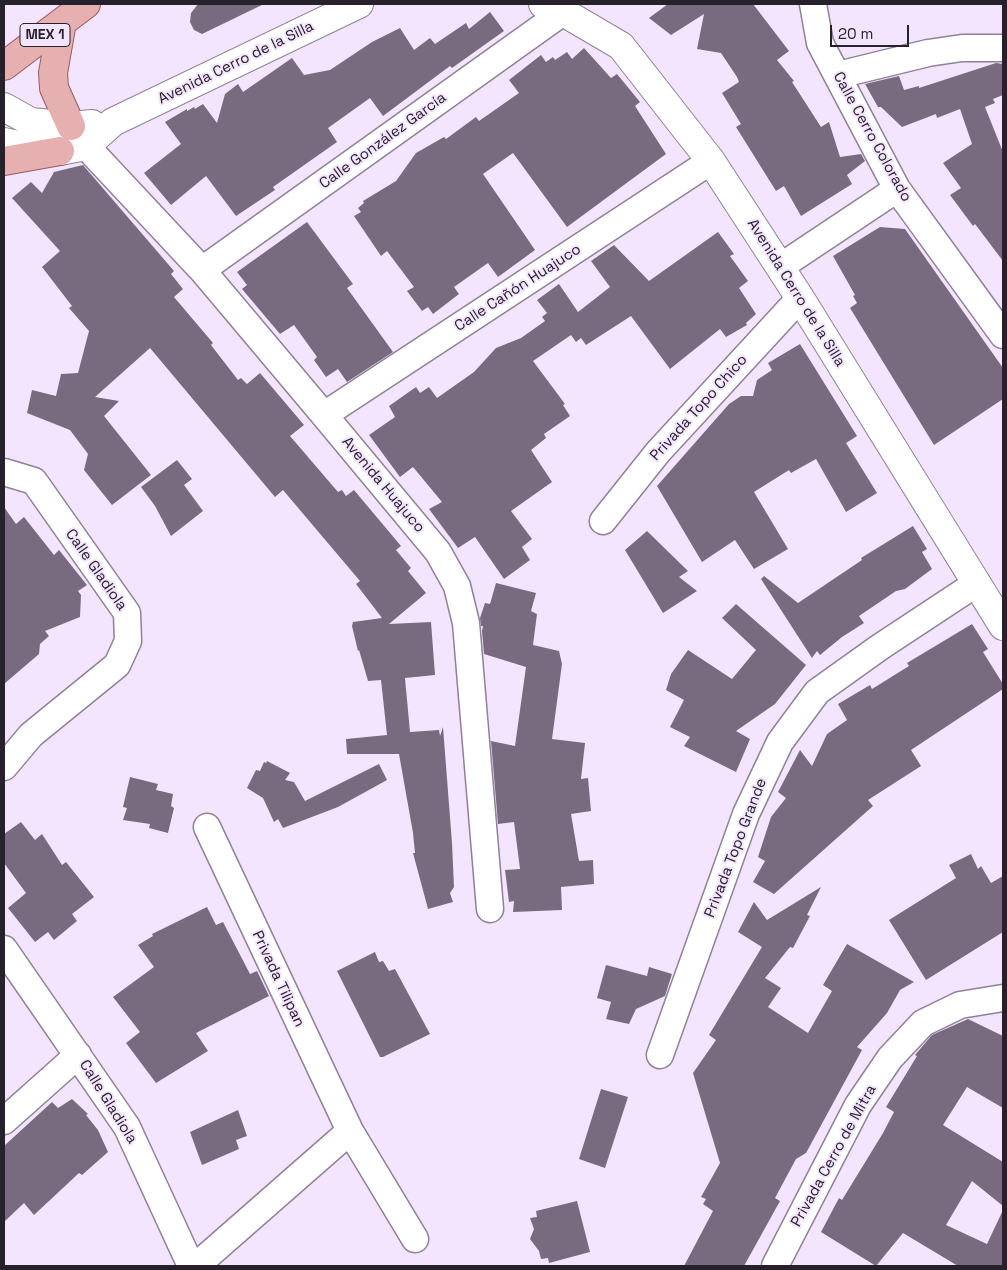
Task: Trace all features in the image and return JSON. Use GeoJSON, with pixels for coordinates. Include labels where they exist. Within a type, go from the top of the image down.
{"type":"FeatureCollection","features":[{"type":"Feature","properties":{"kind":"main road","name":"MEX 1"},"geometry":{"type":"LineString","coordinates":[[4,66],[86,4]]}},
{"type":"Feature","properties":{"kind":"main road","name":"Avenida Cerro de la Silla"},"geometry":{"type":"LineString","coordinates":[[73,141],[359,4]]}},
{"type":"Feature","properties":{"kind":"main road","name":"Avenida Cerro de la Silla"},"geometry":{"type":"LineString","coordinates":[[553,8],[621,46],[711,161],[800,298],[1003,626]]}},
{"type":"Feature","properties":{"kind":"main road"},"geometry":{"type":"LineString","coordinates":[[62,22],[53,73],[54,88],[73,141]]}},
{"type":"Feature","properties":{"kind":"main road"},"geometry":{"type":"LineString","coordinates":[[4,107],[31,122],[73,141]]}},
{"type":"Feature","properties":{"kind":"main road"},"geometry":{"type":"LineString","coordinates":[[4,142],[20,147],[73,141]]}},
{"type":"Feature","properties":{"kind":"main road"},"geometry":{"type":"LineString","coordinates":[[4,161],[73,141]]}},
{"type":"Feature","properties":{"kind":"street","name":"Calle Cerro Colorado"},"geometry":{"type":"LineString","coordinates":[[813,4],[820,43],[897,189],[1003,335]]}},
{"type":"Feature","properties":{"kind":"street","name":"Calle González García"},"geometry":{"type":"LineString","coordinates":[[202,270],[553,8]]}},
{"type":"Feature","properties":{"kind":"street"},"geometry":{"type":"LineString","coordinates":[[838,75],[928,53],[962,48],[1003,48]]}},
{"type":"Feature","properties":{"kind":"street","name":"Avenida Huajuco"},"geometry":{"type":"LineString","coordinates":[[73,141],[202,270],[438,552],[457,586],[466,623],[490,910]]}},
{"type":"Feature","properties":{"kind":"street","name":"Calle Cañón Huajuco"},"geometry":{"type":"LineString","coordinates":[[324,415],[711,161]]}},
{"type":"Feature","properties":{"kind":"street"},"geometry":{"type":"LineString","coordinates":[[780,267],[897,189]]}},
{"type":"Feature","properties":{"kind":"street","name":"Privada Topo Chico"},"geometry":{"type":"LineString","coordinates":[[603,521],[671,438],[800,298]]}},
{"type":"Feature","properties":{"kind":"street","name":"Calle Gladiola"},"geometry":{"type":"LineString","coordinates":[[4,472],[34,481],[127,614],[128,641],[117,665],[31,735],[4,767]]}},
{"type":"Feature","properties":{"kind":"street","name":"Privada Topo Grande"},"geometry":{"type":"LineString","coordinates":[[660,1055],[746,814],[780,742],[817,692],[880,646],[977,583]]}},
{"type":"Feature","properties":{"kind":"street","name":"Privada Tilipan"},"geometry":{"type":"LineString","coordinates":[[206,827],[350,1131],[416,1239]]}},
{"type":"Feature","properties":{"kind":"street","name":"Calle Gladiola"},"geometry":{"type":"LineString","coordinates":[[4,949],[127,1127],[191,1266]]}},
{"type":"Feature","properties":{"kind":"street","name":"Privada Cerro de Mitra"},"geometry":{"type":"LineString","coordinates":[[775,1266],[858,1105],[890,1058],[923,1023],[960,1006],[1003,998]]}},
{"type":"Feature","properties":{"kind":"street"},"geometry":{"type":"LineString","coordinates":[[4,1121],[78,1055]]}},
{"type":"Feature","properties":{"kind":"street"},"geometry":{"type":"LineString","coordinates":[[196,1266],[350,1131]]}},
{"type":"Feature","properties":{"kind":"building"},"geometry":{"type":"Polygon","coordinates":[[[198,4],[264,4],[202,34],[194,30],[190,22],[191,13],[198,4]]]}},
{"type":"Feature","properties":{"kind":"building"},"geometry":{"type":"Polygon","coordinates":[[[668,4],[753,4],[789,51],[777,60],[794,81],[792,82],[821,127],[829,122],[840,157],[861,154],[865,161],[847,175],[852,184],[801,216],[784,186],[776,191],[736,127],[741,124],[722,93],[739,82],[737,77],[721,53],[697,49],[704,14],[671,35],[649,18],[668,4]]]}},
{"type":"Feature","properties":{"kind":"building"},"geometry":{"type":"Polygon","coordinates":[[[490,12],[504,31],[452,68],[450,66],[383,116],[370,98],[328,128],[337,142],[273,187],[275,190],[236,216],[206,176],[171,205],[144,173],[181,144],[165,122],[187,109],[187,111],[194,107],[195,109],[203,104],[217,123],[225,94],[238,84],[243,92],[292,58],[304,75],[330,70],[372,42],[400,28],[414,50],[430,38],[435,44],[466,23],[469,29],[490,12]]]}},
{"type":"Feature","properties":{"kind":"building"},"geometry":{"type":"Polygon","coordinates":[[[584,48],[611,78],[617,74],[640,102],[635,106],[666,154],[567,227],[513,153],[483,174],[535,250],[498,277],[488,263],[454,287],[459,294],[433,314],[428,307],[422,311],[407,291],[414,287],[387,251],[381,256],[354,216],[361,212],[358,208],[364,203],[363,201],[396,181],[416,153],[444,137],[446,139],[476,117],[479,121],[519,93],[509,80],[541,55],[546,62],[553,57],[555,60],[567,52],[572,59],[584,48]]]}},
{"type":"Feature","properties":{"kind":"building"},"geometry":{"type":"Polygon","coordinates":[[[996,63],[1003,64],[1003,95],[993,99],[995,103],[985,107],[1003,152],[1003,261],[950,195],[961,188],[943,163],[972,144],[960,109],[937,118],[936,114],[902,127],[881,107],[878,107],[865,84],[899,76],[904,90],[919,86],[919,88],[996,63]]]}},
{"type":"Feature","properties":{"kind":"building"},"geometry":{"type":"Polygon","coordinates":[[[83,165],[174,271],[171,274],[183,289],[174,297],[213,343],[211,345],[238,380],[241,378],[247,384],[260,373],[304,425],[290,436],[338,492],[342,490],[346,496],[354,490],[401,546],[396,550],[411,568],[408,571],[426,593],[389,624],[431,622],[435,675],[405,678],[410,732],[439,730],[440,736],[443,727],[454,887],[450,893],[453,902],[428,909],[413,853],[415,853],[413,833],[399,754],[347,754],[346,739],[387,735],[381,680],[368,681],[352,626],[353,622],[382,618],[356,584],[360,581],[283,490],[275,497],[150,348],[95,397],[119,401],[104,416],[151,475],[112,505],[84,470],[88,454],[70,430],[27,413],[32,390],[56,396],[61,374],[78,373],[89,331],[69,308],[72,306],[42,267],[60,251],[12,198],[31,182],[42,193],[54,172],[83,165]]]}},
{"type":"Feature","properties":{"kind":"building"},"geometry":{"type":"Polygon","coordinates":[[[307,222],[353,284],[347,288],[393,352],[347,382],[338,369],[326,377],[314,360],[317,357],[294,325],[280,334],[242,289],[247,285],[237,272],[307,222]]]}},
{"type":"Feature","properties":{"kind":"building"},"geometry":{"type":"Polygon","coordinates":[[[880,227],[905,229],[1003,368],[1003,399],[934,445],[850,308],[857,303],[853,296],[855,295],[833,256],[880,227]]]}},
{"type":"Feature","properties":{"kind":"building"},"geometry":{"type":"Polygon","coordinates":[[[718,232],[734,254],[730,256],[748,281],[739,288],[756,314],[746,323],[747,325],[726,337],[720,329],[670,369],[631,316],[586,345],[581,338],[576,342],[571,335],[533,361],[565,404],[563,405],[570,416],[544,434],[546,438],[531,450],[552,482],[511,511],[532,539],[522,547],[530,560],[504,579],[475,537],[458,548],[429,509],[442,502],[413,467],[400,477],[369,435],[395,417],[389,406],[416,387],[420,393],[429,387],[437,398],[474,372],[496,348],[521,338],[545,321],[542,317],[547,313],[537,300],[559,284],[578,312],[610,287],[591,261],[614,245],[649,281],[718,232]]]}},
{"type":"Feature","properties":{"kind":"building"},"geometry":{"type":"Polygon","coordinates":[[[800,344],[857,436],[846,443],[877,493],[846,512],[816,459],[791,473],[789,470],[754,492],[788,549],[754,569],[735,540],[702,562],[657,486],[729,404],[741,396],[753,396],[757,380],[772,370],[768,363],[800,344]]]}},
{"type":"Feature","properties":{"kind":"building"},"geometry":{"type":"Polygon","coordinates":[[[177,460],[192,479],[184,485],[203,511],[171,536],[155,506],[141,487],[177,460]]]}},
{"type":"Feature","properties":{"kind":"building"},"geometry":{"type":"Polygon","coordinates":[[[4,507],[16,524],[24,517],[54,555],[59,550],[87,585],[78,591],[81,595],[80,617],[45,631],[49,636],[40,644],[39,654],[4,684],[4,507]]]}},
{"type":"Feature","properties":{"kind":"building"},"geometry":{"type":"Polygon","coordinates":[[[913,526],[927,549],[922,552],[932,569],[905,589],[896,591],[859,616],[864,623],[842,637],[820,655],[817,651],[812,658],[761,579],[764,576],[798,603],[862,560],[861,558],[913,526]]]}},
{"type":"Feature","properties":{"kind":"building"},"geometry":{"type":"Polygon","coordinates":[[[647,531],[688,571],[679,577],[697,591],[663,613],[625,550],[647,531]]]}},
{"type":"Feature","properties":{"kind":"building"},"geometry":{"type":"Polygon","coordinates":[[[496,583],[536,593],[531,611],[537,614],[533,645],[559,651],[562,664],[552,739],[585,743],[581,779],[588,778],[591,811],[571,814],[579,861],[593,860],[594,884],[561,887],[562,910],[513,912],[514,901],[509,902],[505,870],[520,869],[514,822],[498,824],[491,741],[515,746],[526,667],[484,654],[483,626],[481,626],[480,618],[485,603],[490,604],[496,583]]]}},
{"type":"Feature","properties":{"kind":"building"},"geometry":{"type":"Polygon","coordinates":[[[736,604],[806,665],[775,704],[736,731],[750,739],[736,772],[684,746],[690,737],[670,727],[684,700],[666,690],[671,674],[688,650],[732,679],[756,650],[722,618],[736,604]]]}},
{"type":"Feature","properties":{"kind":"building"},"geometry":{"type":"Polygon","coordinates":[[[972,624],[988,649],[983,652],[1003,684],[1003,689],[911,750],[921,766],[868,800],[873,806],[774,894],[753,882],[765,861],[758,857],[771,817],[786,798],[778,792],[800,750],[812,766],[827,734],[847,720],[838,704],[870,685],[872,689],[909,666],[907,663],[972,624]]]}},
{"type":"Feature","properties":{"kind":"building"},"geometry":{"type":"Polygon","coordinates":[[[267,761],[290,773],[285,780],[294,782],[305,801],[379,764],[387,780],[338,807],[283,828],[278,819],[274,822],[263,798],[247,788],[256,770],[260,771],[264,762],[266,763],[267,761]]]}},
{"type":"Feature","properties":{"kind":"building"},"geometry":{"type":"Polygon","coordinates":[[[130,777],[158,784],[156,790],[173,794],[171,806],[174,808],[168,833],[149,828],[150,824],[123,820],[127,808],[123,807],[130,777]]]}},
{"type":"Feature","properties":{"kind":"building"},"geometry":{"type":"Polygon","coordinates":[[[21,822],[35,840],[42,834],[62,865],[66,862],[94,897],[72,914],[77,921],[54,940],[48,932],[35,942],[8,908],[26,893],[4,863],[4,834],[21,822]]]}},
{"type":"Feature","properties":{"kind":"building"},"geometry":{"type":"Polygon","coordinates":[[[971,854],[978,869],[981,866],[991,883],[1003,876],[1003,932],[926,980],[889,920],[956,878],[949,865],[971,854]]]}},
{"type":"Feature","properties":{"kind":"building"},"geometry":{"type":"Polygon","coordinates":[[[821,887],[807,915],[810,916],[793,948],[790,947],[765,978],[781,988],[768,1007],[808,1033],[832,991],[823,985],[847,944],[914,982],[900,990],[887,1013],[857,1047],[862,1050],[806,1153],[796,1159],[775,1198],[780,1201],[744,1266],[684,1266],[713,1211],[703,1204],[706,1199],[701,1197],[720,1163],[693,1073],[716,1040],[709,1035],[762,947],[738,932],[754,902],[767,920],[821,887]]]}},
{"type":"Feature","properties":{"kind":"building"},"geometry":{"type":"Polygon","coordinates":[[[207,907],[216,925],[223,922],[250,974],[257,971],[269,996],[196,1033],[208,1051],[156,1083],[126,1043],[140,1032],[113,997],[154,967],[138,945],[153,936],[152,934],[207,907]]]}},
{"type":"Feature","properties":{"kind":"building"},"geometry":{"type":"Polygon","coordinates":[[[375,952],[379,962],[383,961],[389,971],[395,969],[430,1034],[383,1057],[380,1057],[337,971],[375,952]]]}},
{"type":"Feature","properties":{"kind":"building"},"geometry":{"type":"Polygon","coordinates":[[[606,965],[647,976],[649,967],[672,974],[665,996],[636,1009],[629,1024],[606,1019],[611,1002],[597,998],[606,965]]]}},
{"type":"Feature","properties":{"kind":"building"},"geometry":{"type":"Polygon","coordinates":[[[968,1019],[1003,1036],[1003,1108],[967,1087],[943,1125],[1003,1162],[1003,1206],[972,1181],[946,1225],[987,1244],[1003,1210],[1003,1266],[958,1266],[903,1233],[876,1266],[821,1232],[839,1198],[842,1200],[883,1133],[894,1112],[886,1107],[917,1056],[915,1055],[932,1035],[968,1019]]]}},
{"type":"Feature","properties":{"kind":"building"},"geometry":{"type":"Polygon","coordinates":[[[601,1089],[628,1097],[605,1168],[579,1159],[601,1089]]]}},
{"type":"Feature","properties":{"kind":"building"},"geometry":{"type":"Polygon","coordinates":[[[72,1099],[88,1114],[86,1115],[98,1130],[108,1152],[82,1175],[79,1173],[34,1215],[24,1203],[4,1222],[4,1146],[52,1102],[58,1108],[72,1099]]]}},
{"type":"Feature","properties":{"kind":"building"},"geometry":{"type":"Polygon","coordinates":[[[238,1110],[247,1136],[236,1140],[239,1149],[202,1165],[190,1132],[238,1110]]]}},
{"type":"Feature","properties":{"kind":"building"},"geometry":{"type":"Polygon","coordinates":[[[577,1201],[590,1252],[549,1263],[548,1258],[541,1259],[539,1251],[530,1239],[534,1229],[530,1218],[537,1217],[536,1211],[577,1201]]]}}]}
